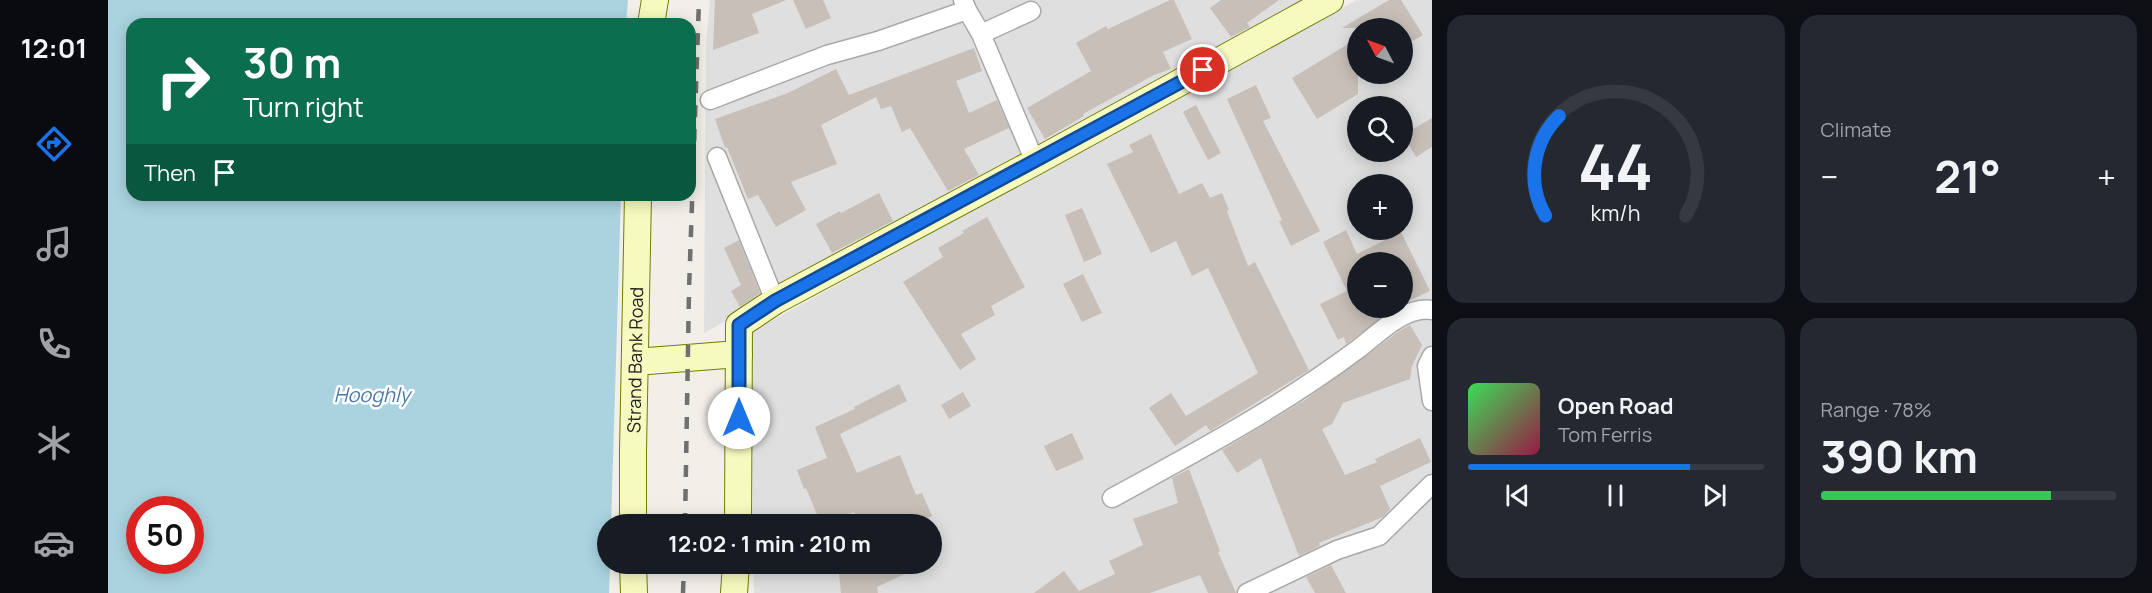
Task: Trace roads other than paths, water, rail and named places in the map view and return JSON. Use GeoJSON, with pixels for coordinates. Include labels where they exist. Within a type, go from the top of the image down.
{"type":"FeatureCollection","features":[{"type":"Feature","properties":{"kind":"main road"},"geometry":{"type":"LineString","coordinates":[[652,18],[654,0]]}},
{"type":"Feature","properties":{"kind":"main road"},"geometry":{"type":"LineString","coordinates":[[738,514],[739,325],[775,301],[1330,0]]}},
{"type":"Feature","properties":{"kind":"main road","name":"Strand Bank Road"},"geometry":{"type":"LineString","coordinates":[[633,514],[638,201]]}},
{"type":"Feature","properties":{"kind":"main road"},"geometry":{"type":"LineString","coordinates":[[635,362],[739,354]]}},
{"type":"Feature","properties":{"kind":"main road"},"geometry":{"type":"LineString","coordinates":[[633,574],[634,593]]}},
{"type":"Feature","properties":{"kind":"main road"},"geometry":{"type":"LineString","coordinates":[[734,593],[735,574]]}},
{"type":"Feature","properties":{"kind":"street"},"geometry":{"type":"LineString","coordinates":[[711,100],[827,55],[879,41],[965,5],[981,34],[1035,162]]}},
{"type":"Feature","properties":{"kind":"street"},"geometry":{"type":"LineString","coordinates":[[981,34],[1031,12]]}},
{"type":"Feature","properties":{"kind":"street"},"geometry":{"type":"LineString","coordinates":[[717,157],[775,301]]}},
{"type":"Feature","properties":{"kind":"street"},"geometry":{"type":"LineString","coordinates":[[1112,498],[1233,432],[1329,371],[1397,320],[1422,309],[1432,310]]}},
{"type":"Feature","properties":{"kind":"street"},"geometry":{"type":"LineString","coordinates":[[1432,356],[1427,366],[1432,401]]}},
{"type":"Feature","properties":{"kind":"street"},"geometry":{"type":"LineString","coordinates":[[1247,593],[1337,550],[1379,536],[1432,484]]}},
{"type":"Feature","properties":{"kind":"water","name":"Hooghly"},"geometry":{"type":"Polygon","coordinates":[[[108,0],[628,0],[626,18],[126,18],[126,201],[621,201],[611,514],[597,514],[597,574],[610,574],[609,593],[108,593],[108,0]]]}},
{"type":"Feature","properties":{"kind":"railway"},"geometry":{"type":"LineString","coordinates":[[696,87],[699,0]]}},
{"type":"Feature","properties":{"kind":"railway"},"geometry":{"type":"LineString","coordinates":[[685,514],[692,201]]}},
{"type":"Feature","properties":{"kind":"railway"},"geometry":{"type":"LineString","coordinates":[[683,593],[684,574]]}}]}
